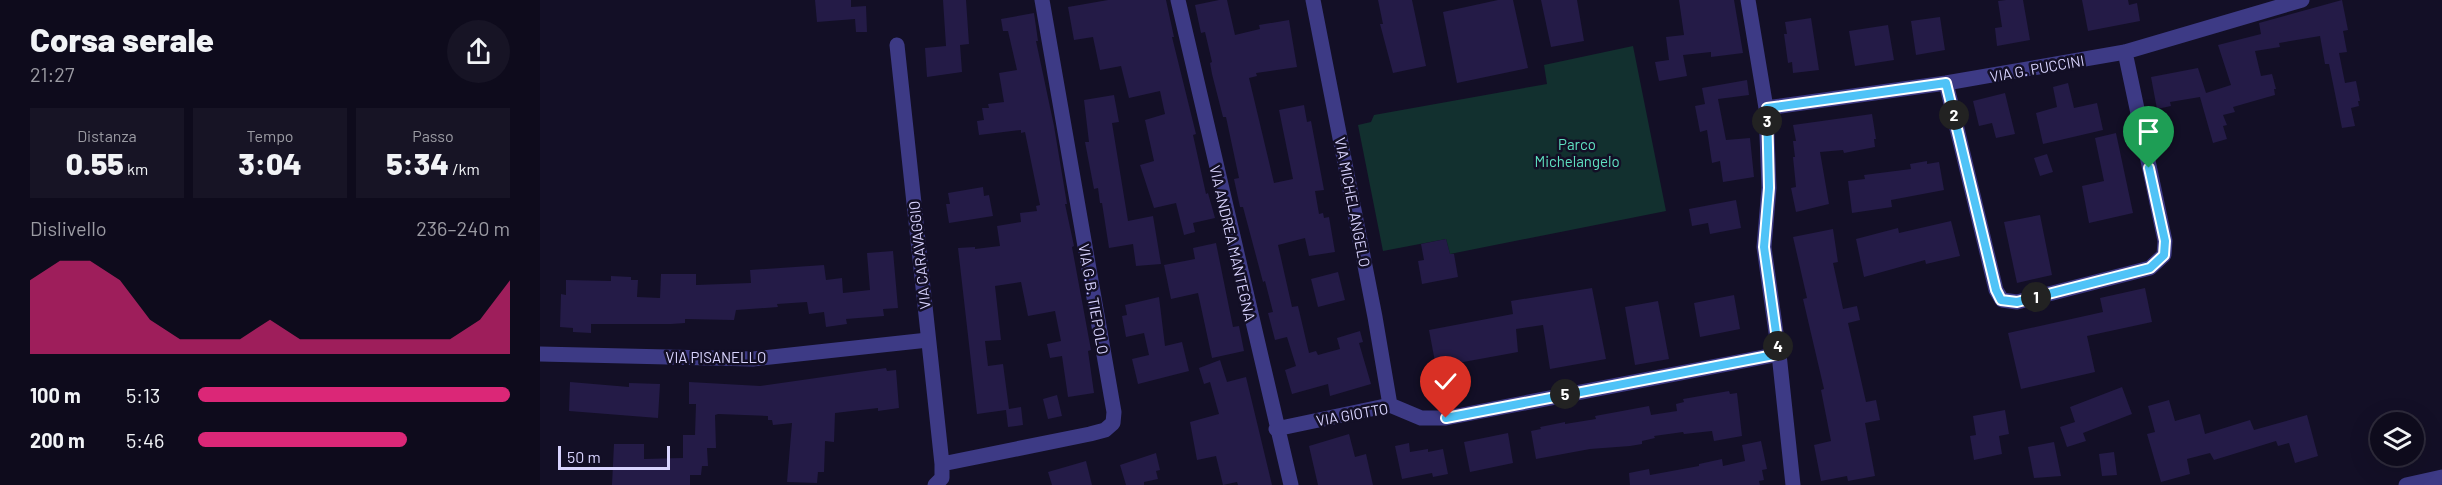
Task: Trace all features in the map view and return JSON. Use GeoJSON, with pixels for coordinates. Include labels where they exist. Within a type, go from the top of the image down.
{"type":"FeatureCollection","features":[{"type":"Feature","properties":{"kind":"street","name":"VIA G.B. TIEPOLO"},"geometry":{"type":"LineString","coordinates":[[942,464],[1090,434],[1105,430],[1113,423],[1112,400],[1042,0]]}},
{"type":"Feature","properties":{"kind":"street","name":"VIA ANDREA MANTEGNA"},"geometry":{"type":"LineString","coordinates":[[1178,0],[1276,429],[1291,485]]}},
{"type":"Feature","properties":{"kind":"street","name":"VIA MICHELANGELO"},"geometry":{"type":"LineString","coordinates":[[1313,0],[1375,316],[1390,405]]}},
{"type":"Feature","properties":{"kind":"street"},"geometry":{"type":"LineString","coordinates":[[1748,0],[1767,108],[1769,188],[1764,247],[1779,354],[1792,485]]}},
{"type":"Feature","properties":{"kind":"street","name":"VIA G. PUCCINI"},"geometry":{"type":"LineString","coordinates":[[1767,108],[1946,83],[2125,52],[2302,0]]}},
{"type":"Feature","properties":{"kind":"street","name":"VIA CARAVAGGIO"},"geometry":{"type":"LineString","coordinates":[[897,45],[942,464]]}},
{"type":"Feature","properties":{"kind":"street"},"geometry":{"type":"LineString","coordinates":[[1946,83],[1996,290],[2001,300],[2017,302],[2150,268],[2164,255],[2165,241],[2125,52]]}},
{"type":"Feature","properties":{"kind":"street","name":"VIA PISANELLO"},"geometry":{"type":"LineString","coordinates":[[540,354],[753,359],[928,340]]}},
{"type":"Feature","properties":{"kind":"street","name":"VIA GIOTTO"},"geometry":{"type":"LineString","coordinates":[[1276,429],[1390,405],[1421,418],[1446,418],[1779,354]]}},
{"type":"Feature","properties":{"kind":"street"},"geometry":{"type":"LineString","coordinates":[[935,485],[942,478],[942,464]]}},
{"type":"Feature","properties":{"kind":"street"},"geometry":{"type":"LineString","coordinates":[[2406,485],[2442,477]]}},
{"type":"Feature","properties":{"kind":"green space","name":"Parco Michelangelo"},"geometry":{"type":"Polygon","coordinates":[[[1633,46],[1666,211],[1450,254],[1446,239],[1383,251],[1358,125],[1371,122],[1374,115],[1547,84],[1544,65],[1633,46]]]}},
{"type":"Feature","properties":{"kind":"building"},"geometry":{"type":"Polygon","coordinates":[[[815,0],[851,0],[851,7],[866,6],[867,32],[856,32],[855,19],[817,22],[815,0]]]}},
{"type":"Feature","properties":{"kind":"building"},"geometry":{"type":"Polygon","coordinates":[[[943,0],[966,0],[969,44],[960,45],[962,72],[927,77],[925,48],[946,46],[943,0]]]}},
{"type":"Feature","properties":{"kind":"building"},"geometry":{"type":"Polygon","coordinates":[[[1108,0],[1166,0],[1174,37],[1172,37],[1196,134],[1193,135],[1206,194],[1208,193],[1215,218],[1193,223],[1195,232],[1184,235],[1176,203],[1154,208],[1140,165],[1154,161],[1145,120],[1165,114],[1160,91],[1129,98],[1121,66],[1100,70],[1093,37],[1074,40],[1068,7],[1108,0]]]}},
{"type":"Feature","properties":{"kind":"building"},"geometry":{"type":"Polygon","coordinates":[[[1227,0],[1235,35],[1260,29],[1259,25],[1289,20],[1297,67],[1256,73],[1257,76],[1249,78],[1274,183],[1293,179],[1279,110],[1304,105],[1307,122],[1311,121],[1324,190],[1315,191],[1319,214],[1323,213],[1324,218],[1329,217],[1335,252],[1309,256],[1305,238],[1278,245],[1292,307],[1298,306],[1309,353],[1316,351],[1318,355],[1340,349],[1337,338],[1360,331],[1363,342],[1359,343],[1371,384],[1330,396],[1328,384],[1292,394],[1285,370],[1296,366],[1287,337],[1275,340],[1268,313],[1273,312],[1243,207],[1240,207],[1234,179],[1239,178],[1226,117],[1223,117],[1212,74],[1210,63],[1212,62],[1205,32],[1201,33],[1195,5],[1227,0]]]}},
{"type":"Feature","properties":{"kind":"building"},"geometry":{"type":"Polygon","coordinates":[[[1378,0],[1412,0],[1426,66],[1393,73],[1380,24],[1383,24],[1378,0]]]}},
{"type":"Feature","properties":{"kind":"building"},"geometry":{"type":"Polygon","coordinates":[[[1498,0],[1513,0],[1528,68],[1457,83],[1443,12],[1498,0]]]}},
{"type":"Feature","properties":{"kind":"building"},"geometry":{"type":"Polygon","coordinates":[[[1541,0],[1577,0],[1584,41],[1551,47],[1541,0]]]}},
{"type":"Feature","properties":{"kind":"building"},"geometry":{"type":"Polygon","coordinates":[[[1679,0],[1734,0],[1743,53],[1711,57],[1711,52],[1683,55],[1687,76],[1659,81],[1655,62],[1669,60],[1666,37],[1684,35],[1679,0]]]}},
{"type":"Feature","properties":{"kind":"building"},"geometry":{"type":"Polygon","coordinates":[[[2023,0],[2030,40],[1997,46],[1995,28],[2002,27],[1998,1],[2023,0]]]}},
{"type":"Feature","properties":{"kind":"building"},"geometry":{"type":"Polygon","coordinates":[[[2082,0],[2128,0],[2129,5],[2137,3],[2140,21],[2088,31],[2082,0]]]}},
{"type":"Feature","properties":{"kind":"building"},"geometry":{"type":"Polygon","coordinates":[[[2342,0],[2348,30],[2343,31],[2347,52],[2339,53],[2345,83],[2356,81],[2360,101],[2358,101],[2359,106],[2351,108],[2355,126],[2342,128],[2329,64],[2325,64],[2320,36],[2279,43],[2280,47],[2255,51],[2261,76],[2272,74],[2276,89],[2274,89],[2275,95],[2233,107],[2235,112],[2223,115],[2227,125],[2223,126],[2227,139],[2213,143],[2200,97],[2170,102],[2171,106],[2157,109],[2151,77],[2198,68],[2206,93],[2231,85],[2218,45],[2261,34],[2259,23],[2342,0]]]}},
{"type":"Feature","properties":{"kind":"building"},"geometry":{"type":"Polygon","coordinates":[[[1034,13],[1038,41],[1036,41],[1054,126],[1067,204],[1065,204],[1074,246],[1072,247],[1091,350],[1088,351],[1094,393],[1068,397],[1062,356],[1050,358],[1047,344],[1061,341],[1055,311],[1028,316],[1021,282],[995,286],[1001,340],[985,341],[988,366],[1003,364],[1009,409],[1021,407],[1023,425],[1008,427],[1006,410],[977,414],[958,248],[975,247],[975,249],[1000,246],[997,226],[1021,222],[1020,213],[1037,211],[1036,206],[1040,205],[1025,132],[1021,133],[1021,130],[979,135],[977,121],[984,120],[982,108],[989,108],[988,104],[1004,102],[999,73],[1017,70],[1008,31],[1003,31],[1001,19],[1034,13]]]}},
{"type":"Feature","properties":{"kind":"building"},"geometry":{"type":"Polygon","coordinates":[[[1940,17],[1945,50],[1916,55],[1911,21],[1940,17]]]}},
{"type":"Feature","properties":{"kind":"building"},"geometry":{"type":"Polygon","coordinates":[[[1811,18],[1819,70],[1793,73],[1792,62],[1788,63],[1784,34],[1787,34],[1785,22],[1811,18]]]}},
{"type":"Feature","properties":{"kind":"building"},"geometry":{"type":"Polygon","coordinates":[[[1888,25],[1894,60],[1855,66],[1849,31],[1888,25]]]}},
{"type":"Feature","properties":{"kind":"building"},"geometry":{"type":"Polygon","coordinates":[[[1747,80],[1749,95],[1718,99],[1726,140],[1750,138],[1754,177],[1723,182],[1720,161],[1712,163],[1707,130],[1700,132],[1695,106],[1705,104],[1702,88],[1747,80]]]}},
{"type":"Feature","properties":{"kind":"building"},"geometry":{"type":"Polygon","coordinates":[[[2068,83],[2074,108],[2097,103],[2103,130],[2043,144],[2036,113],[2057,107],[2053,87],[2068,83]]]}},
{"type":"Feature","properties":{"kind":"building"},"geometry":{"type":"Polygon","coordinates":[[[2005,93],[2015,134],[1996,138],[1992,123],[1979,126],[1973,101],[2005,93]]]}},
{"type":"Feature","properties":{"kind":"building"},"geometry":{"type":"Polygon","coordinates":[[[1114,95],[1119,122],[1112,123],[1128,221],[1153,216],[1161,264],[1136,266],[1133,244],[1109,248],[1102,203],[1100,203],[1098,188],[1094,189],[1085,142],[1089,142],[1084,100],[1114,95]]]}},
{"type":"Feature","properties":{"kind":"building"},"geometry":{"type":"Polygon","coordinates":[[[1872,114],[1875,147],[1844,153],[1843,150],[1820,152],[1829,204],[1796,212],[1791,188],[1796,187],[1793,141],[1796,141],[1793,125],[1872,114]]]}},
{"type":"Feature","properties":{"kind":"building"},"geometry":{"type":"Polygon","coordinates":[[[2116,133],[2133,213],[2089,223],[2082,186],[2104,181],[2095,138],[2116,133]]]}},
{"type":"Feature","properties":{"kind":"building"},"geometry":{"type":"Polygon","coordinates":[[[2047,154],[2053,172],[2040,176],[2034,158],[2047,154]]]}},
{"type":"Feature","properties":{"kind":"building"},"geometry":{"type":"Polygon","coordinates":[[[1927,161],[1927,164],[1939,162],[1944,190],[1891,200],[1892,207],[1852,213],[1848,181],[1865,179],[1864,175],[1911,169],[1910,164],[1927,161]]]}},
{"type":"Feature","properties":{"kind":"building"},"geometry":{"type":"Polygon","coordinates":[[[983,187],[984,196],[989,195],[993,216],[949,223],[946,204],[950,204],[948,193],[983,187]]]}},
{"type":"Feature","properties":{"kind":"building"},"geometry":{"type":"Polygon","coordinates":[[[1736,200],[1741,228],[1710,234],[1708,223],[1692,226],[1689,209],[1736,200]]]}},
{"type":"Feature","properties":{"kind":"building"},"geometry":{"type":"Polygon","coordinates":[[[2040,215],[2052,275],[2017,283],[2004,222],[2040,215]]]}},
{"type":"Feature","properties":{"kind":"building"},"geometry":{"type":"Polygon","coordinates":[[[1951,221],[1960,256],[1926,264],[1925,260],[1864,277],[1856,239],[1898,228],[1899,233],[1951,221]]]}},
{"type":"Feature","properties":{"kind":"building"},"geometry":{"type":"Polygon","coordinates":[[[1833,229],[1838,262],[1833,263],[1843,309],[1857,306],[1860,320],[1848,323],[1866,402],[1876,400],[1880,420],[1865,423],[1875,476],[1848,481],[1847,476],[1821,481],[1814,445],[1831,441],[1821,390],[1824,389],[1803,299],[1807,298],[1793,237],[1833,229]]]}},
{"type":"Feature","properties":{"kind":"building"},"geometry":{"type":"Polygon","coordinates":[[[1446,239],[1450,254],[1454,254],[1458,277],[1422,284],[1418,261],[1424,260],[1421,244],[1446,239]]]}},
{"type":"Feature","properties":{"kind":"building"},"geometry":{"type":"Polygon","coordinates":[[[1216,243],[1233,327],[1239,326],[1244,351],[1212,358],[1198,293],[1171,299],[1164,265],[1195,259],[1193,248],[1216,243]]]}},
{"type":"Feature","properties":{"kind":"building"},"geometry":{"type":"Polygon","coordinates":[[[893,251],[898,308],[883,309],[884,316],[846,319],[847,324],[826,327],[824,312],[809,314],[807,302],[736,310],[734,320],[685,319],[685,323],[671,324],[591,324],[591,333],[573,332],[573,328],[560,327],[561,294],[566,295],[566,280],[611,281],[611,276],[631,277],[631,280],[638,280],[637,297],[660,298],[661,274],[696,274],[696,285],[751,283],[750,270],[824,265],[826,280],[842,278],[843,293],[870,290],[867,253],[893,251]]]}},
{"type":"Feature","properties":{"kind":"building"},"geometry":{"type":"Polygon","coordinates":[[[1338,272],[1345,300],[1318,307],[1311,279],[1338,272]]]}},
{"type":"Feature","properties":{"kind":"building"},"geometry":{"type":"Polygon","coordinates":[[[1592,288],[1606,359],[1550,369],[1543,325],[1516,329],[1518,352],[1436,367],[1429,330],[1513,314],[1511,301],[1592,288]]]}},
{"type":"Feature","properties":{"kind":"building"},"geometry":{"type":"Polygon","coordinates":[[[2145,288],[2152,322],[2087,336],[2095,372],[2021,389],[2008,333],[2103,312],[2100,298],[2145,288]]]}},
{"type":"Feature","properties":{"kind":"building"},"geometry":{"type":"Polygon","coordinates":[[[1734,295],[1740,329],[1700,337],[1694,303],[1734,295]]]}},
{"type":"Feature","properties":{"kind":"building"},"geometry":{"type":"Polygon","coordinates":[[[1159,297],[1165,346],[1182,342],[1189,371],[1138,384],[1132,359],[1149,355],[1144,333],[1126,337],[1122,316],[1127,315],[1125,305],[1159,297]]]}},
{"type":"Feature","properties":{"kind":"building"},"geometry":{"type":"Polygon","coordinates":[[[1658,301],[1669,359],[1635,365],[1625,307],[1658,301]]]}},
{"type":"Feature","properties":{"kind":"building"},"geometry":{"type":"Polygon","coordinates":[[[1220,360],[1227,382],[1246,377],[1272,485],[1238,485],[1237,482],[1223,485],[1216,456],[1197,460],[1190,422],[1219,414],[1210,382],[1204,384],[1199,368],[1220,360]]]}},
{"type":"Feature","properties":{"kind":"building"},"geometry":{"type":"Polygon","coordinates":[[[886,368],[887,371],[896,370],[899,408],[835,413],[834,442],[825,441],[824,472],[818,472],[817,483],[787,482],[792,423],[773,425],[772,420],[768,420],[768,416],[718,414],[715,415],[716,448],[707,448],[708,466],[702,466],[701,475],[690,475],[690,485],[612,485],[614,444],[644,444],[644,459],[683,458],[683,435],[695,435],[696,404],[689,404],[689,382],[760,386],[886,368]]]}},
{"type":"Feature","properties":{"kind":"building"},"geometry":{"type":"Polygon","coordinates":[[[570,382],[629,387],[629,383],[660,384],[658,418],[569,411],[570,382]]]}},
{"type":"Feature","properties":{"kind":"building"},"geometry":{"type":"Polygon","coordinates":[[[2122,387],[2132,414],[2083,433],[2086,441],[2067,447],[2060,427],[2075,422],[2070,407],[2122,387]]]}},
{"type":"Feature","properties":{"kind":"building"},"geometry":{"type":"Polygon","coordinates":[[[1729,391],[1730,394],[1737,393],[1742,436],[1714,441],[1712,431],[1684,434],[1683,432],[1654,436],[1655,438],[1642,441],[1642,444],[1590,449],[1536,459],[1531,431],[1541,429],[1540,427],[1596,419],[1595,416],[1649,406],[1651,415],[1677,411],[1676,404],[1684,402],[1683,399],[1729,391]]]}},
{"type":"Feature","properties":{"kind":"building"},"geometry":{"type":"Polygon","coordinates":[[[1057,395],[1062,416],[1048,419],[1043,399],[1057,395]]]}},
{"type":"Feature","properties":{"kind":"building"},"geometry":{"type":"Polygon","coordinates":[[[2169,400],[2175,421],[2200,414],[2205,434],[2250,420],[2254,430],[2307,415],[2318,456],[2295,463],[2289,443],[2278,446],[2276,441],[2214,460],[2210,453],[2187,459],[2190,474],[2161,482],[2147,434],[2155,432],[2148,406],[2169,400]]]}},
{"type":"Feature","properties":{"kind":"building"},"geometry":{"type":"Polygon","coordinates":[[[2005,410],[2009,434],[1999,436],[2002,454],[1974,460],[1970,436],[1976,435],[1973,416],[2005,410]]]}},
{"type":"Feature","properties":{"kind":"building"},"geometry":{"type":"Polygon","coordinates":[[[1508,433],[1513,463],[1470,472],[1464,442],[1508,433]]]}},
{"type":"Feature","properties":{"kind":"building"},"geometry":{"type":"Polygon","coordinates":[[[1349,434],[1355,457],[1366,454],[1373,485],[1318,485],[1309,446],[1349,434]]]}},
{"type":"Feature","properties":{"kind":"building"},"geometry":{"type":"Polygon","coordinates":[[[1761,441],[1767,469],[1762,470],[1764,480],[1759,481],[1760,485],[1630,485],[1629,473],[1649,469],[1650,475],[1699,466],[1699,464],[1722,459],[1723,466],[1745,461],[1742,445],[1761,441]]]}},
{"type":"Feature","properties":{"kind":"building"},"geometry":{"type":"Polygon","coordinates":[[[2054,442],[2061,476],[2034,478],[2028,447],[2054,442]]]}},
{"type":"Feature","properties":{"kind":"building"},"geometry":{"type":"Polygon","coordinates":[[[1409,443],[1410,452],[1443,449],[1448,474],[1433,477],[1432,473],[1402,479],[1395,446],[1409,443]]]}},
{"type":"Feature","properties":{"kind":"building"},"geometry":{"type":"Polygon","coordinates":[[[2114,452],[2117,475],[2102,476],[2099,454],[2114,452]]]}},
{"type":"Feature","properties":{"kind":"building"},"geometry":{"type":"Polygon","coordinates":[[[1156,453],[1160,470],[1156,471],[1158,479],[1144,482],[1144,485],[1126,485],[1120,465],[1156,453]]]}},
{"type":"Feature","properties":{"kind":"building"},"geometry":{"type":"Polygon","coordinates":[[[1086,461],[1092,485],[1052,485],[1048,472],[1086,461]]]}},
{"type":"Feature","properties":{"kind":"route"},"geometry":{"type":"LineString","coordinates":[[1446,418],[1779,354],[1764,247],[1769,188],[1767,108],[1946,83],[1996,290],[2001,300],[2017,302],[2150,268],[2164,255],[2165,241],[2149,168]]}}]}
